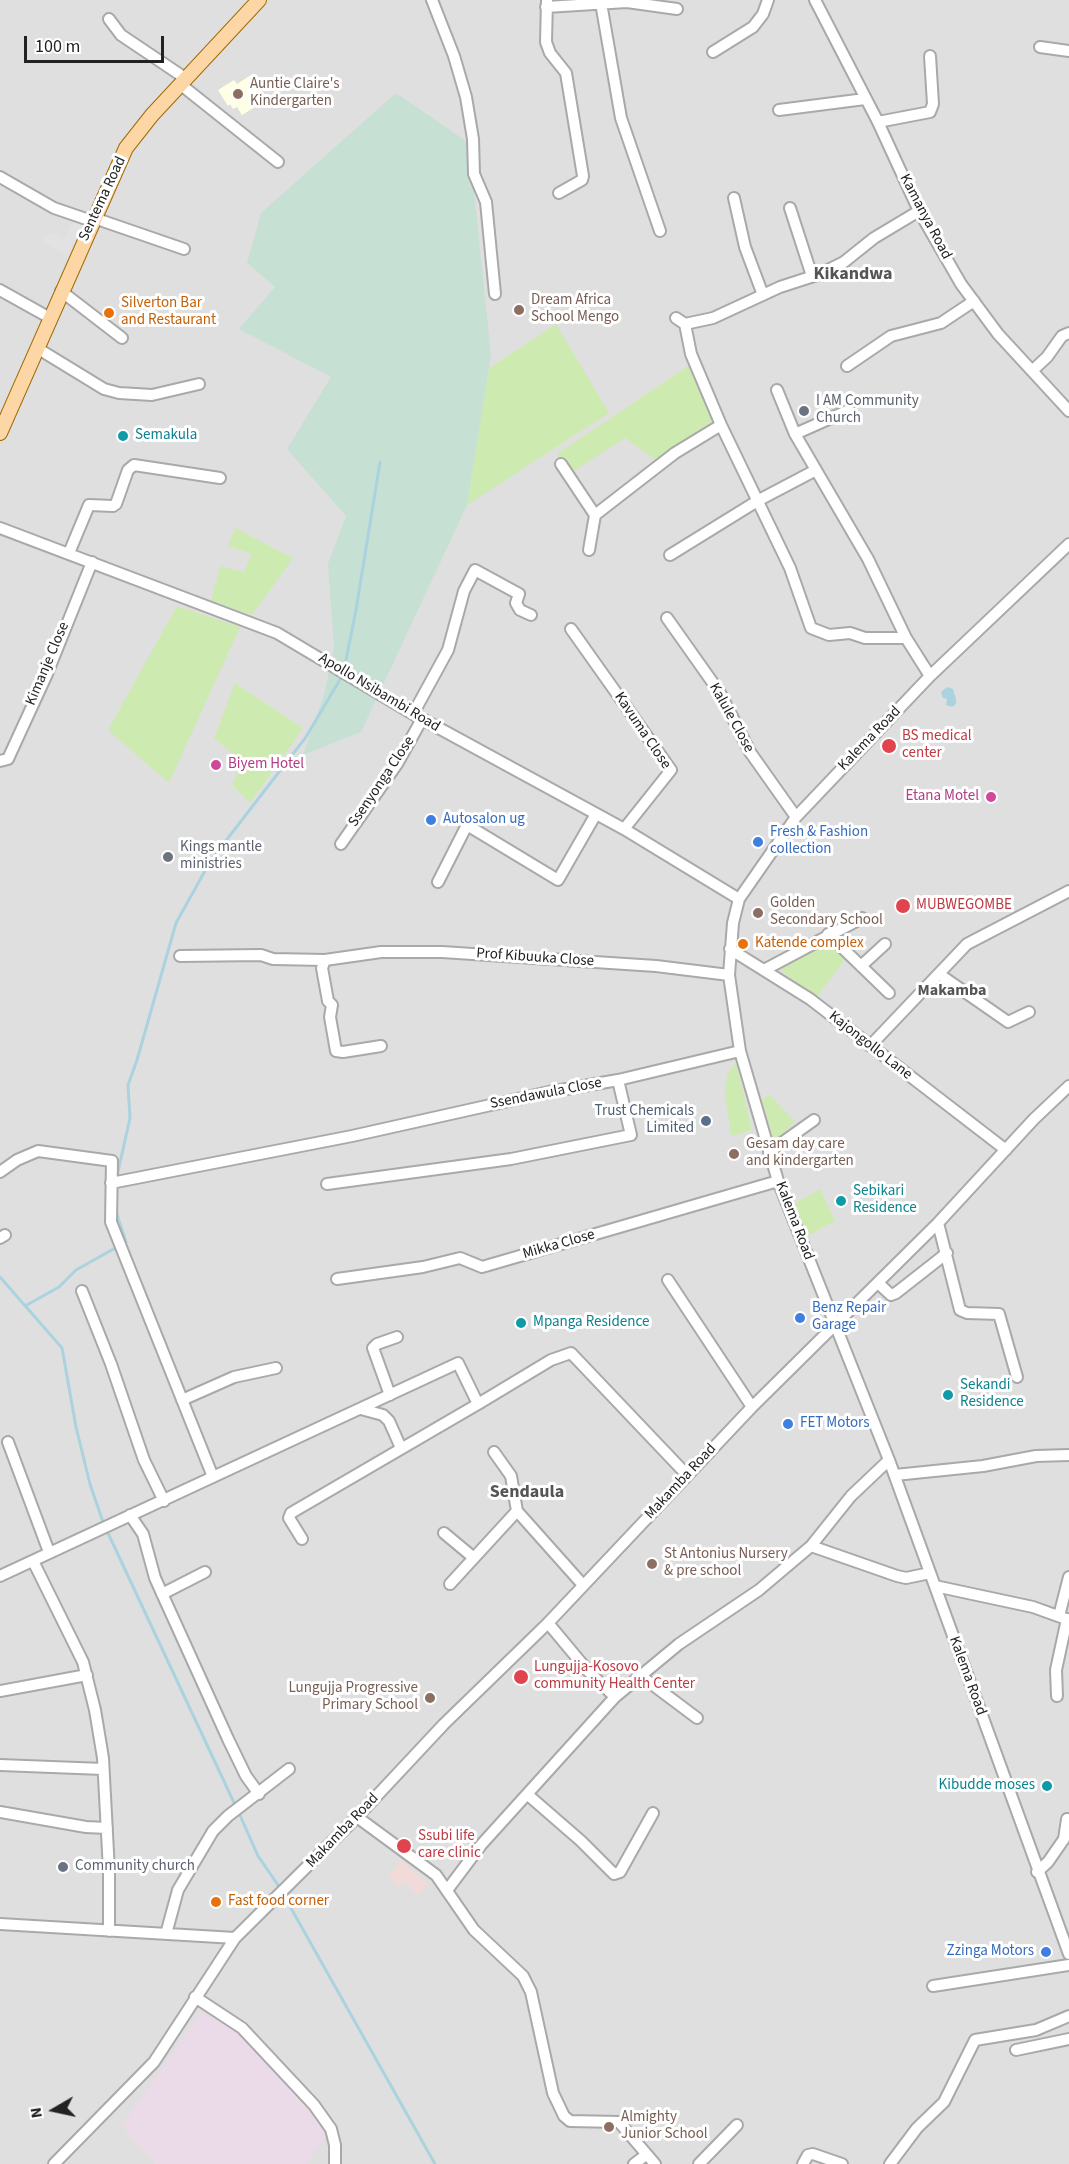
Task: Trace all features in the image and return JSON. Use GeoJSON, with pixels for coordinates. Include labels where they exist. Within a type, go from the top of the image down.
{"type":"FeatureCollection","features":[{"type":"Feature","properties":{"kind":"main road","name":"Sentema Road"},"geometry":{"type":"LineString","coordinates":[[0,433],[126,148],[182,81],[259,0]]}},
{"type":"Feature","properties":{"kind":"street"},"geometry":{"type":"LineString","coordinates":[[432,0],[454,56],[466,97],[473,138],[474,174],[486,202],[495,294]]}},
{"type":"Feature","properties":{"kind":"street"},"geometry":{"type":"LineString","coordinates":[[713,52],[753,27],[763,14],[768,0]]}},
{"type":"Feature","properties":{"kind":"street","name":"Kamanya Road"},"geometry":{"type":"LineString","coordinates":[[815,0],[878,122],[919,211],[974,301],[998,334],[1069,411]]}},
{"type":"Feature","properties":{"kind":"street"},"geometry":{"type":"LineString","coordinates":[[559,193],[582,180],[583,168],[566,73],[548,48],[546,4],[627,2],[677,9]]}},
{"type":"Feature","properties":{"kind":"street"},"geometry":{"type":"LineString","coordinates":[[601,3],[621,118],[660,231]]}},
{"type":"Feature","properties":{"kind":"street"},"geometry":{"type":"LineString","coordinates":[[109,19],[121,35],[182,81],[278,162]]}},
{"type":"Feature","properties":{"kind":"street"},"geometry":{"type":"LineString","coordinates":[[1040,47],[1069,51]]}},
{"type":"Feature","properties":{"kind":"street"},"geometry":{"type":"LineString","coordinates":[[878,122],[930,112],[933,104],[930,56]]}},
{"type":"Feature","properties":{"kind":"street"},"geometry":{"type":"LineString","coordinates":[[779,110],[865,99]]}},
{"type":"Feature","properties":{"kind":"street"},"geometry":{"type":"LineString","coordinates":[[0,177],[54,208],[184,249]]}},
{"type":"Feature","properties":{"kind":"street"},"geometry":{"type":"LineString","coordinates":[[734,198],[745,247],[763,295]]}},
{"type":"Feature","properties":{"kind":"street"},"geometry":{"type":"LineString","coordinates":[[790,208],[812,276]]}},
{"type":"Feature","properties":{"kind":"street"},"geometry":{"type":"LineString","coordinates":[[906,638],[865,638],[850,633],[829,635],[811,628],[790,568],[721,425],[691,354],[681,321],[713,318],[844,262],[874,237],[919,211]]}},
{"type":"Feature","properties":{"kind":"street"},"geometry":{"type":"LineString","coordinates":[[0,291],[50,318]]}},
{"type":"Feature","properties":{"kind":"street"},"geometry":{"type":"LineString","coordinates":[[61,291],[122,338]]}},
{"type":"Feature","properties":{"kind":"street"},"geometry":{"type":"LineString","coordinates":[[847,366],[891,336],[940,323],[974,301]]}},
{"type":"Feature","properties":{"kind":"street"},"geometry":{"type":"LineString","coordinates":[[1032,371],[1047,357],[1062,336],[1069,333]]}},
{"type":"Feature","properties":{"kind":"street"},"geometry":{"type":"LineString","coordinates":[[37,348],[104,389],[119,393],[152,395],[199,384]]}},
{"type":"Feature","properties":{"kind":"street"},"geometry":{"type":"LineString","coordinates":[[777,390],[795,434],[868,559],[906,638],[930,676]]}},
{"type":"Feature","properties":{"kind":"street"},"geometry":{"type":"LineString","coordinates":[[795,434],[849,410]]}},
{"type":"Feature","properties":{"kind":"street"},"geometry":{"type":"LineString","coordinates":[[589,550],[596,515],[675,453],[721,425]]}},
{"type":"Feature","properties":{"kind":"street"},"geometry":{"type":"LineString","coordinates":[[561,464],[596,515]]}},
{"type":"Feature","properties":{"kind":"street"},"geometry":{"type":"LineString","coordinates":[[69,553],[89,505],[113,506],[116,504],[128,470],[134,465],[220,478]]}},
{"type":"Feature","properties":{"kind":"street"},"geometry":{"type":"LineString","coordinates":[[670,555],[759,500],[816,470]]}},
{"type":"Feature","properties":{"kind":"street","name":"Apollo Nsibambi Road"},"geometry":{"type":"LineString","coordinates":[[0,528],[277,633],[418,717],[624,829],[739,899]]}},
{"type":"Feature","properties":{"kind":"street","name":"Kalema Road"},"geometry":{"type":"LineString","coordinates":[[1067,551],[930,676],[796,817],[739,899],[730,949],[729,975],[740,1051],[778,1181],[895,1475],[1037,1872],[1069,1954]]}},
{"type":"Feature","properties":{"kind":"street","name":"Kimanje Close"},"geometry":{"type":"LineString","coordinates":[[0,761],[8,759],[47,674],[92,562]]}},
{"type":"Feature","properties":{"kind":"street","name":"Ssenyonga Close"},"geometry":{"type":"LineString","coordinates":[[342,844],[396,764],[448,650],[464,591],[475,570],[519,594],[516,603],[520,610],[531,615]]}},
{"type":"Feature","properties":{"kind":"street","name":"Kalule Close"},"geometry":{"type":"LineString","coordinates":[[667,618],[720,693],[750,752],[796,817]]}},
{"type":"Feature","properties":{"kind":"street","name":"Kavuma Close"},"geometry":{"type":"LineString","coordinates":[[571,629],[671,768],[670,775],[642,804],[624,829]]}},
{"type":"Feature","properties":{"kind":"street"},"geometry":{"type":"LineString","coordinates":[[438,882],[467,825],[558,880],[596,814]]}},
{"type":"Feature","properties":{"kind":"street"},"geometry":{"type":"LineString","coordinates":[[870,1046],[967,944],[1069,891]]}},
{"type":"Feature","properties":{"kind":"street"},"geometry":{"type":"LineString","coordinates":[[764,970],[828,934],[862,918]]}},
{"type":"Feature","properties":{"kind":"street"},"geometry":{"type":"LineString","coordinates":[[828,934],[889,993]]}},
{"type":"Feature","properties":{"kind":"street"},"geometry":{"type":"LineString","coordinates":[[861,966],[885,944]]}},
{"type":"Feature","properties":{"kind":"street","name":"Kajongollo Lane"},"geometry":{"type":"LineString","coordinates":[[730,949],[810,999],[1006,1150]]}},
{"type":"Feature","properties":{"kind":"street","name":"Prof Kibuuka Close"},"geometry":{"type":"LineString","coordinates":[[180,956],[261,955],[273,958],[325,960],[381,952],[442,952],[656,966],[729,975]]}},
{"type":"Feature","properties":{"kind":"street"},"geometry":{"type":"LineString","coordinates":[[325,960],[322,968],[328,1001],[332,1005],[330,1017],[336,1051],[381,1046]]}},
{"type":"Feature","properties":{"kind":"street"},"geometry":{"type":"LineString","coordinates":[[939,974],[1008,1022],[1029,1012]]}},
{"type":"Feature","properties":{"kind":"street","name":"Ssendawula Close"},"geometry":{"type":"LineString","coordinates":[[116,1182],[352,1136],[537,1095],[618,1080],[740,1051]]}},
{"type":"Feature","properties":{"kind":"street"},"geometry":{"type":"LineString","coordinates":[[327,1184],[511,1159],[631,1135],[618,1080]]}},
{"type":"Feature","properties":{"kind":"street","name":"Makamba Road"},"geometry":{"type":"LineString","coordinates":[[59,2163],[154,2062],[235,1938],[357,1817],[444,1724],[548,1623],[752,1407],[938,1223],[1034,1119],[1069,1086]]}},
{"type":"Feature","properties":{"kind":"street"},"geometry":{"type":"LineString","coordinates":[[769,1152],[814,1120]]}},
{"type":"Feature","properties":{"kind":"street"},"geometry":{"type":"LineString","coordinates":[[0,1172],[17,1160],[38,1151],[112,1161],[116,1182],[111,1222],[213,1477]]}},
{"type":"Feature","properties":{"kind":"street","name":"Mikka Close"},"geometry":{"type":"LineString","coordinates":[[337,1279],[423,1267],[460,1258],[482,1267],[778,1181]]}},
{"type":"Feature","properties":{"kind":"street"},"geometry":{"type":"LineString","coordinates":[[938,1223],[962,1312],[996,1312],[1000,1316],[1017,1377]]}},
{"type":"Feature","properties":{"kind":"street"},"geometry":{"type":"LineString","coordinates":[[878,1283],[891,1295],[896,1293],[947,1253]]}},
{"type":"Feature","properties":{"kind":"street"},"geometry":{"type":"LineString","coordinates":[[669,1280],[752,1407]]}},
{"type":"Feature","properties":{"kind":"street"},"geometry":{"type":"LineString","coordinates":[[82,1291],[111,1364],[144,1460],[164,1501]]}},
{"type":"Feature","properties":{"kind":"street"},"geometry":{"type":"LineString","coordinates":[[390,1395],[373,1348],[377,1344],[397,1337]]}},
{"type":"Feature","properties":{"kind":"street"},"geometry":{"type":"LineString","coordinates":[[302,1539],[289,1515],[551,1360],[572,1353],[687,1475]]}},
{"type":"Feature","properties":{"kind":"street"},"geometry":{"type":"LineString","coordinates":[[0,1576],[458,1363],[478,1404]]}},
{"type":"Feature","properties":{"kind":"street"},"geometry":{"type":"LineString","coordinates":[[182,1400],[234,1377],[276,1368]]}},
{"type":"Feature","properties":{"kind":"street"},"geometry":{"type":"LineString","coordinates":[[361,1409],[383,1414],[389,1421],[401,1448]]}},
{"type":"Feature","properties":{"kind":"street"},"geometry":{"type":"LineString","coordinates":[[8,1442],[49,1552]]}},
{"type":"Feature","properties":{"kind":"street"},"geometry":{"type":"LineString","coordinates":[[494,1452],[511,1476],[517,1511],[583,1585]]}},
{"type":"Feature","properties":{"kind":"street"},"geometry":{"type":"LineString","coordinates":[[895,1475],[993,1465],[1036,1456],[1069,1455]]}},
{"type":"Feature","properties":{"kind":"street"},"geometry":{"type":"LineString","coordinates":[[448,1889],[482,1845],[615,1697],[679,1644],[759,1590],[811,1546],[851,1496],[889,1460]]}},
{"type":"Feature","properties":{"kind":"street"},"geometry":{"type":"LineString","coordinates":[[450,1584],[517,1511]]}},
{"type":"Feature","properties":{"kind":"street"},"geometry":{"type":"LineString","coordinates":[[130,1515],[143,1534],[162,1594],[228,1739],[246,1776],[259,1794]]}},
{"type":"Feature","properties":{"kind":"street"},"geometry":{"type":"LineString","coordinates":[[444,1533],[474,1558]]}},
{"type":"Feature","properties":{"kind":"street"},"geometry":{"type":"LineString","coordinates":[[811,1546],[897,1576],[906,1578],[930,1573]]}},
{"type":"Feature","properties":{"kind":"street"},"geometry":{"type":"LineString","coordinates":[[33,1561],[50,1599],[74,1640],[87,1675],[96,1710],[107,1827],[109,1931]]}},
{"type":"Feature","properties":{"kind":"street"},"geometry":{"type":"LineString","coordinates":[[162,1594],[206,1572]]}},
{"type":"Feature","properties":{"kind":"street"},"geometry":{"type":"LineString","coordinates":[[1057,1696],[1056,1670],[1069,1577]]}},
{"type":"Feature","properties":{"kind":"street"},"geometry":{"type":"LineString","coordinates":[[935,1586],[1001,1598],[1065,1618]]}},
{"type":"Feature","properties":{"kind":"street"},"geometry":{"type":"LineString","coordinates":[[548,1623],[615,1697]]}},
{"type":"Feature","properties":{"kind":"street"},"geometry":{"type":"LineString","coordinates":[[0,1690],[87,1675]]}},
{"type":"Feature","properties":{"kind":"street"},"geometry":{"type":"LineString","coordinates":[[641,1676],[697,1718]]}},
{"type":"Feature","properties":{"kind":"street"},"geometry":{"type":"LineString","coordinates":[[0,1765],[103,1769]]}},
{"type":"Feature","properties":{"kind":"street"},"geometry":{"type":"LineString","coordinates":[[166,1934],[178,1890],[203,1846],[228,1816],[289,1769]]}},
{"type":"Feature","properties":{"kind":"street"},"geometry":{"type":"LineString","coordinates":[[528,1795],[581,1841],[614,1875],[620,1872],[653,1813]]}},
{"type":"Feature","properties":{"kind":"street"},"geometry":{"type":"LineString","coordinates":[[0,1812],[87,1827],[107,1827]]}},
{"type":"Feature","properties":{"kind":"street"},"geometry":{"type":"LineString","coordinates":[[357,1817],[436,1875],[448,1889],[474,1930],[528,1984],[559,2110],[570,2121],[619,2122],[655,2164]]}},
{"type":"Feature","properties":{"kind":"street"},"geometry":{"type":"LineString","coordinates":[[1037,1872],[1048,1862],[1064,1839],[1067,1819]]}},
{"type":"Feature","properties":{"kind":"street"},"geometry":{"type":"LineString","coordinates":[[0,1923],[235,1938]]}},
{"type":"Feature","properties":{"kind":"street"},"geometry":{"type":"LineString","coordinates":[[933,1986],[1069,1965]]}},
{"type":"Feature","properties":{"kind":"street"},"geometry":{"type":"LineString","coordinates":[[195,1997],[242,2028],[314,2104],[331,2129],[336,2151],[335,2164]]}},
{"type":"Feature","properties":{"kind":"street"},"geometry":{"type":"LineString","coordinates":[[890,2164],[917,2128],[944,2102],[975,2040],[1036,2030],[1069,2016]]}},
{"type":"Feature","properties":{"kind":"street"},"geometry":{"type":"LineString","coordinates":[[1016,2050],[1069,2039]]}},
{"type":"Feature","properties":{"kind":"street"},"geometry":{"type":"LineString","coordinates":[[699,2164],[736,2125]]}},
{"type":"Feature","properties":{"kind":"street"},"geometry":{"type":"LineString","coordinates":[[803,2164],[808,2156],[813,2154],[842,2164]]}},
{"type":"Feature","properties":{"kind":"street"},"geometry":{"type":"LineString","coordinates":[[634,2164],[646,2155]]}},
{"type":"Feature","properties":{"kind":"shaded area"},"geometry":{"type":"Polygon","coordinates":[[[0,0],[1069,0],[1069,2164],[0,2164],[0,0]]]}},
{"type":"Feature","properties":{"kind":"shaded area","name":"Auntie Claire's Kindergarten"},"geometry":{"type":"Polygon","coordinates":[[[251,75],[259,87],[252,96],[258,105],[242,115],[237,107],[233,109],[230,104],[228,106],[218,90],[234,80],[237,84],[251,75]]]}},
{"type":"Feature","properties":{"kind":"shaded area"},"geometry":{"type":"Polygon","coordinates":[[[396,93],[469,143],[491,355],[467,505],[361,732],[303,755],[324,695],[334,648],[328,564],[346,516],[287,449],[331,377],[239,329],[275,287],[247,263],[261,213],[396,93]]]}},
{"type":"Feature","properties":{"kind":"shaded area"},"geometry":{"type":"Polygon","coordinates":[[[74,217],[84,221],[68,255],[43,243],[46,235],[49,236],[51,233],[64,239],[74,217]]]}},
{"type":"Feature","properties":{"kind":"shaded area"},"geometry":{"type":"Polygon","coordinates":[[[401,1861],[428,1884],[417,1895],[405,1881],[399,1888],[389,1876],[401,1861]]]}},
{"type":"Feature","properties":{"kind":"shaded area"},"geometry":{"type":"Polygon","coordinates":[[[201,2011],[256,2044],[327,2134],[307,2164],[155,2164],[122,2126],[201,2011]]]}},
{"type":"Feature","properties":{"kind":"green space"},"geometry":{"type":"Polygon","coordinates":[[[556,324],[609,413],[467,505],[489,368],[556,324]]]}},
{"type":"Feature","properties":{"kind":"green space"},"geometry":{"type":"Polygon","coordinates":[[[691,364],[716,419],[656,460],[625,438],[569,474],[557,454],[691,364]]]}},
{"type":"Feature","properties":{"kind":"green space"},"geometry":{"type":"Polygon","coordinates":[[[235,528],[293,558],[252,615],[211,601],[220,566],[244,572],[252,554],[228,546],[235,528]]]}},
{"type":"Feature","properties":{"kind":"green space"},"geometry":{"type":"Polygon","coordinates":[[[177,606],[240,627],[169,783],[108,730],[177,606]]]}},
{"type":"Feature","properties":{"kind":"green space"},"geometry":{"type":"Polygon","coordinates":[[[235,683],[303,728],[250,803],[232,785],[243,762],[214,738],[235,683]]]}},
{"type":"Feature","properties":{"kind":"green space"},"geometry":{"type":"Polygon","coordinates":[[[829,942],[846,958],[816,998],[779,969],[829,942]]]}},
{"type":"Feature","properties":{"kind":"green space"},"geometry":{"type":"Polygon","coordinates":[[[736,1062],[752,1130],[731,1136],[725,1091],[727,1075],[736,1062]]]}},
{"type":"Feature","properties":{"kind":"green space"},"geometry":{"type":"Polygon","coordinates":[[[770,1095],[795,1122],[774,1141],[762,1099],[770,1095]]]}},
{"type":"Feature","properties":{"kind":"green space"},"geometry":{"type":"Polygon","coordinates":[[[820,1189],[835,1221],[807,1236],[795,1203],[820,1189]]]}},
{"type":"Feature","properties":{"kind":"water"},"geometry":{"type":"Polygon","coordinates":[[[947,687],[953,689],[956,699],[956,704],[952,707],[946,705],[947,699],[943,698],[941,692],[947,687]]]}},
{"type":"Feature","properties":{"kind":"waterway"},"geometry":{"type":"LineString","coordinates":[[344,670],[380,462]]}},
{"type":"Feature","properties":{"kind":"waterway"},"geometry":{"type":"LineString","coordinates":[[117,1176],[130,1118],[128,1085],[176,923],[211,860],[306,737],[342,676]]}},
{"type":"Feature","properties":{"kind":"waterway"},"geometry":{"type":"LineString","coordinates":[[25,1306],[59,1287],[76,1270],[126,1242],[116,1212]]}},
{"type":"Feature","properties":{"kind":"waterway"},"geometry":{"type":"LineString","coordinates":[[0,1277],[62,1348],[76,1427],[90,1484],[103,1522]]}},
{"type":"Feature","properties":{"kind":"waterway"},"geometry":{"type":"LineString","coordinates":[[107,1531],[236,1807]]}},
{"type":"Feature","properties":{"kind":"waterway"},"geometry":{"type":"LineString","coordinates":[[239,1813],[258,1856],[280,1888]]}},
{"type":"Feature","properties":{"kind":"waterway"},"geometry":{"type":"LineString","coordinates":[[283,1894],[435,2164]]}},
{"type":"Feature","properties":{"kind":"place","name":"Auntie Claire's Kindergarten"},"geometry":{"type":"Point","coordinates":[238,94]}},
{"type":"Feature","properties":{"kind":"place","name":"Dream Africa School Mengo"},"geometry":{"type":"Point","coordinates":[519,310]}},
{"type":"Feature","properties":{"kind":"place","name":"Silverton Bar and Restaurant"},"geometry":{"type":"Point","coordinates":[109,313]}},
{"type":"Feature","properties":{"kind":"place","name":"I AM Community Church"},"geometry":{"type":"Point","coordinates":[804,411]}},
{"type":"Feature","properties":{"kind":"place","name":"Semakula"},"geometry":{"type":"Point","coordinates":[123,436]}},
{"type":"Feature","properties":{"kind":"place","name":"BS medical center"},"geometry":{"type":"Point","coordinates":[889,746]}},
{"type":"Feature","properties":{"kind":"place","name":"Biyem Hotel"},"geometry":{"type":"Point","coordinates":[216,765]}},
{"type":"Feature","properties":{"kind":"place","name":"Etana Motel"},"geometry":{"type":"Point","coordinates":[991,797]}},
{"type":"Feature","properties":{"kind":"place","name":"Autosalon ug"},"geometry":{"type":"Point","coordinates":[431,820]}},
{"type":"Feature","properties":{"kind":"place","name":"Fresh & Fashion collection"},"geometry":{"type":"Point","coordinates":[758,842]}},
{"type":"Feature","properties":{"kind":"place","name":"Kings mantle ministries"},"geometry":{"type":"Point","coordinates":[168,857]}},
{"type":"Feature","properties":{"kind":"place","name":"MUBWEGOMBE"},"geometry":{"type":"Point","coordinates":[903,906]}},
{"type":"Feature","properties":{"kind":"place","name":"Golden Secondary School"},"geometry":{"type":"Point","coordinates":[758,913]}},
{"type":"Feature","properties":{"kind":"place","name":"Katende complex"},"geometry":{"type":"Point","coordinates":[743,944]}},
{"type":"Feature","properties":{"kind":"place","name":"Trust Chemicals Limited"},"geometry":{"type":"Point","coordinates":[706,1121]}},
{"type":"Feature","properties":{"kind":"place","name":"Gesam day care and kindergarten"},"geometry":{"type":"Point","coordinates":[734,1154]}},
{"type":"Feature","properties":{"kind":"place","name":"Sebikari Residence"},"geometry":{"type":"Point","coordinates":[841,1201]}},
{"type":"Feature","properties":{"kind":"place","name":"Benz Repair Garage"},"geometry":{"type":"Point","coordinates":[800,1318]}},
{"type":"Feature","properties":{"kind":"place","name":"Mpanga Residence"},"geometry":{"type":"Point","coordinates":[521,1323]}},
{"type":"Feature","properties":{"kind":"place","name":"Sekandi Residence"},"geometry":{"type":"Point","coordinates":[948,1395]}},
{"type":"Feature","properties":{"kind":"place","name":"FET Motors"},"geometry":{"type":"Point","coordinates":[788,1424]}},
{"type":"Feature","properties":{"kind":"place","name":"St Antonius Nursery & pre school"},"geometry":{"type":"Point","coordinates":[652,1564]}},
{"type":"Feature","properties":{"kind":"place","name":"Lungujja-Kosovo community Health Center"},"geometry":{"type":"Point","coordinates":[521,1677]}},
{"type":"Feature","properties":{"kind":"place","name":"Lungujja Progressive Primary School"},"geometry":{"type":"Point","coordinates":[430,1698]}},
{"type":"Feature","properties":{"kind":"place","name":"Kibudde moses"},"geometry":{"type":"Point","coordinates":[1047,1786]}},
{"type":"Feature","properties":{"kind":"place","name":"Ssubi life care clinic"},"geometry":{"type":"Point","coordinates":[404,1846]}},
{"type":"Feature","properties":{"kind":"place","name":"Community church"},"geometry":{"type":"Point","coordinates":[63,1867]}},
{"type":"Feature","properties":{"kind":"place","name":"Fast food corner"},"geometry":{"type":"Point","coordinates":[216,1902]}},
{"type":"Feature","properties":{"kind":"place","name":"Zzinga Motors"},"geometry":{"type":"Point","coordinates":[1046,1952]}},
{"type":"Feature","properties":{"kind":"place","name":"Almighty Junior School"},"geometry":{"type":"Point","coordinates":[609,2127]}},
{"type":"Feature","properties":{"kind":"district","name":"Kikandwa"},"geometry":{"type":"Point","coordinates":[853,275]}},
{"type":"Feature","properties":{"kind":"district","name":"Makamba"},"geometry":{"type":"Point","coordinates":[952,991]}},
{"type":"Feature","properties":{"kind":"district","name":"Sendaula"},"geometry":{"type":"Point","coordinates":[527,1493]}}]}
